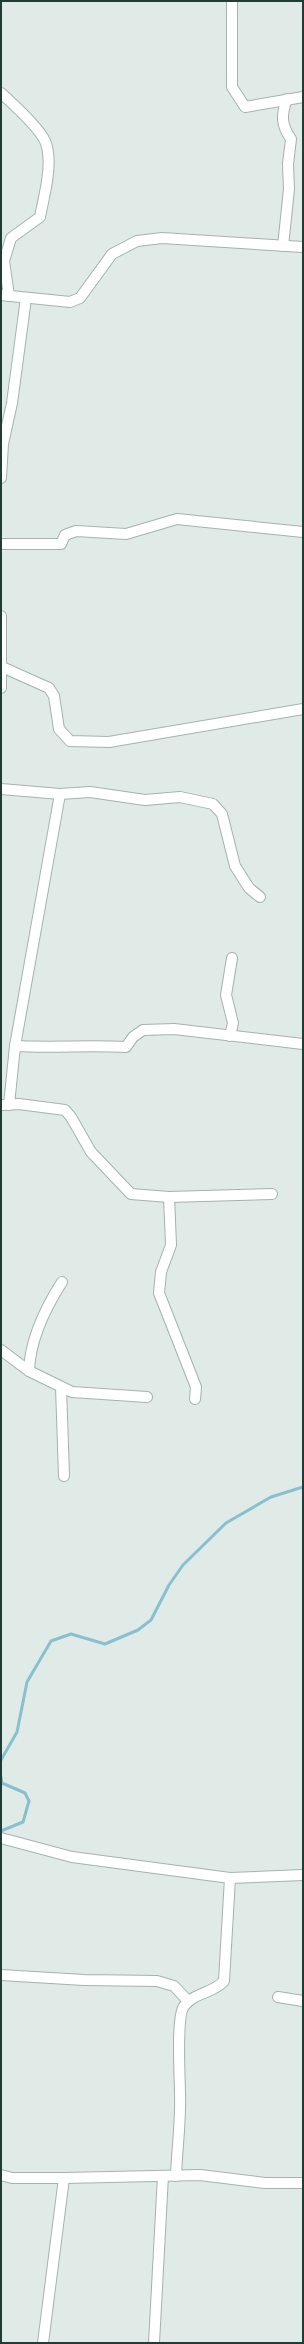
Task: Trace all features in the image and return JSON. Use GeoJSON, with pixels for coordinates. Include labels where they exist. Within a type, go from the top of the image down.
{"type":"FeatureCollection","features":[{"type":"Feature","properties":{"kind":"street"},"geometry":{"type":"LineString","coordinates":[[232,1],[232,87],[245,107],[303,97]]}},
{"type":"Feature","properties":{"kind":"street"},"geometry":{"type":"LineString","coordinates":[[1,93],[45,140],[48,153],[46,188],[40,217],[11,238],[4,260],[5,295],[70,302],[80,298],[112,254],[137,241],[162,238],[303,247]]}},
{"type":"Feature","properties":{"kind":"street"},"geometry":{"type":"LineString","coordinates":[[283,246],[289,189],[288,164],[291,138],[283,127],[282,111],[287,99]]}},
{"type":"Feature","properties":{"kind":"street"},"geometry":{"type":"LineString","coordinates":[[1,478],[3,444],[12,403],[26,298]]}},
{"type":"Feature","properties":{"kind":"street"},"geometry":{"type":"LineString","coordinates":[[1,544],[60,544],[65,535],[76,531],[126,534],[177,519],[303,532]]}},
{"type":"Feature","properties":{"kind":"street"},"geometry":{"type":"LineString","coordinates":[[1,616],[1,688]]}},
{"type":"Feature","properties":{"kind":"street"},"geometry":{"type":"LineString","coordinates":[[2,667],[49,688],[54,696],[59,729],[70,741],[109,742],[303,709]]}},
{"type":"Feature","properties":{"kind":"street"},"geometry":{"type":"LineString","coordinates":[[1,789],[60,794],[90,792],[145,800],[180,797],[213,804],[222,814],[235,866],[249,888],[260,897]]}},
{"type":"Feature","properties":{"kind":"street"},"geometry":{"type":"LineString","coordinates":[[60,794],[5,1105],[65,1110],[71,1117],[91,1152],[131,1194],[169,1197],[272,1194]]}},
{"type":"Feature","properties":{"kind":"street"},"geometry":{"type":"LineString","coordinates":[[230,1036],[233,1023],[226,994],[232,958]]}},
{"type":"Feature","properties":{"kind":"street"},"geometry":{"type":"LineString","coordinates":[[15,1046],[54,1048],[87,1045],[126,1048],[133,1037],[143,1030],[174,1029],[303,1044]]}},
{"type":"Feature","properties":{"kind":"street"},"geometry":{"type":"LineString","coordinates":[[169,1197],[171,1245],[161,1272],[159,1293],[196,1387],[195,1399]]}},
{"type":"Feature","properties":{"kind":"street"},"geometry":{"type":"LineString","coordinates":[[29,1371],[29,1358],[48,1304],[62,1282]]}},
{"type":"Feature","properties":{"kind":"street"},"geometry":{"type":"LineString","coordinates":[[1,1350],[29,1371],[72,1392],[147,1397]]}},
{"type":"Feature","properties":{"kind":"street"},"geometry":{"type":"LineString","coordinates":[[61,1387],[64,1476]]}},
{"type":"Feature","properties":{"kind":"street"},"geometry":{"type":"LineString","coordinates":[[1,1838],[72,1857],[230,1878],[303,1875]]}},
{"type":"Feature","properties":{"kind":"street"},"geometry":{"type":"LineString","coordinates":[[176,2176],[180,2093],[178,2065],[182,2008],[192,1996],[218,1988],[224,1981],[230,1878]]}},
{"type":"Feature","properties":{"kind":"street"},"geometry":{"type":"LineString","coordinates":[[1,1975],[84,1980],[157,1981],[174,1986],[188,2001]]}},
{"type":"Feature","properties":{"kind":"street"},"geometry":{"type":"LineString","coordinates":[[278,1997],[303,2000]]}},
{"type":"Feature","properties":{"kind":"street"},"geometry":{"type":"LineString","coordinates":[[1,2175],[12,2178],[64,2178],[200,2175],[265,2183],[303,2183]]}},
{"type":"Feature","properties":{"kind":"street"},"geometry":{"type":"LineString","coordinates":[[154,2343],[163,2176]]}},
{"type":"Feature","properties":{"kind":"street"},"geometry":{"type":"LineString","coordinates":[[43,2343],[64,2178]]}},
{"type":"Feature","properties":{"kind":"waterway"},"geometry":{"type":"LineString","coordinates":[[1,1760],[17,1732],[27,1682],[51,1641],[71,1634],[105,1644],[138,1630],[151,1620],[169,1585],[183,1565],[226,1523],[271,1497],[303,1487]]}},
{"type":"Feature","properties":{"kind":"waterway"},"geometry":{"type":"LineString","coordinates":[[1,1777],[2,1783],[25,1793],[29,1801],[23,1822],[1,1831]]}}]}
